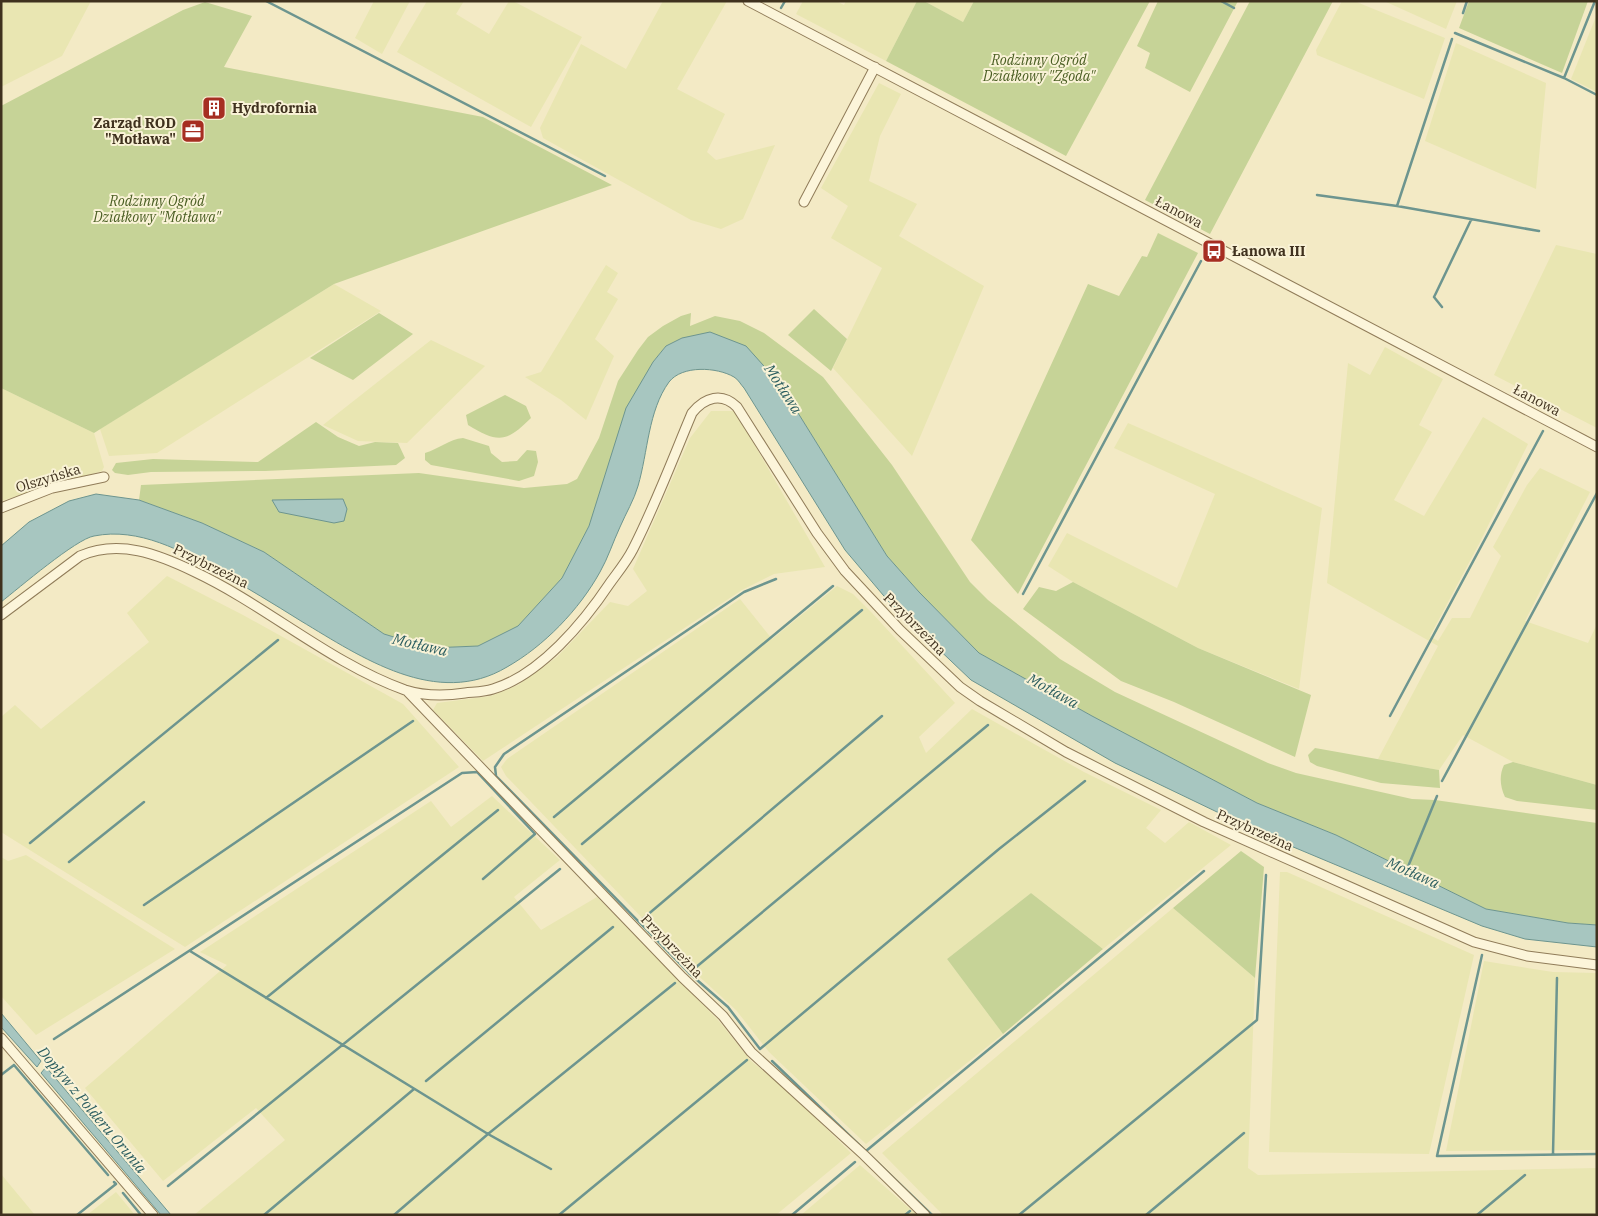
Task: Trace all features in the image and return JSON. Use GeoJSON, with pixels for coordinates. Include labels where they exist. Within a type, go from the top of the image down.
{"type":"FeatureCollection","features":[{"type":"Feature","properties":{"kind":"street","name":"Łanowa"},"geometry":{"type":"LineString","coordinates":[[748,1],[1597,447]]}},
{"type":"Feature","properties":{"kind":"street"},"geometry":{"type":"LineString","coordinates":[[804,202],[876,67]]}},
{"type":"Feature","properties":{"kind":"street","name":"Przybrzeżna"},"geometry":{"type":"LineString","coordinates":[[1,615],[80,556],[103,549],[123,548],[153,554],[231,589],[355,667],[406,690],[422,694],[452,695],[492,689],[516,678],[539,662],[592,610],[632,550],[692,413],[701,402],[720,397],[730,400],[737,407],[817,533],[845,571],[900,630],[960,687],[980,701],[1066,752],[1204,822],[1474,942],[1527,956],[1597,965]]}},
{"type":"Feature","properties":{"kind":"street","name":"Olszyńska"},"geometry":{"type":"LineString","coordinates":[[1,508],[52,488],[104,477]]}},
{"type":"Feature","properties":{"kind":"street","name":"Przybrzeżna"},"geometry":{"type":"LineString","coordinates":[[406,690],[682,978],[723,1016],[751,1052],[864,1155],[925,1215]]}},
{"type":"Feature","properties":{"kind":"street"},"geometry":{"type":"LineString","coordinates":[[1,1038],[153,1215]]}},
{"type":"Feature","properties":{"kind":"shaded area"},"geometry":{"type":"Polygon","coordinates":[[[1,1],[91,1],[62,56],[1,87],[1,1]]]}},
{"type":"Feature","properties":{"kind":"shaded area"},"geometry":{"type":"Polygon","coordinates":[[[374,1],[410,1],[382,54],[355,38],[374,1]]]}},
{"type":"Feature","properties":{"kind":"shaded area"},"geometry":{"type":"Polygon","coordinates":[[[427,1],[464,1],[456,14],[489,34],[509,1],[513,1],[582,37],[531,127],[397,52],[427,1]]]}},
{"type":"Feature","properties":{"kind":"shaded area"},"geometry":{"type":"Polygon","coordinates":[[[663,1],[727,1],[677,89],[725,114],[707,152],[716,160],[775,145],[743,219],[721,229],[691,220],[543,138],[540,128],[581,44],[626,69],[663,1]]]}},
{"type":"Feature","properties":{"kind":"shaded area"},"geometry":{"type":"Polygon","coordinates":[[[803,1],[836,1],[844,5],[846,1],[917,1],[886,61],[796,14],[803,1]]]}},
{"type":"Feature","properties":{"kind":"shaded area"},"geometry":{"type":"Polygon","coordinates":[[[924,1],[974,1],[963,22],[924,1]]]}},
{"type":"Feature","properties":{"kind":"shaded area"},"geometry":{"type":"Polygon","coordinates":[[[1342,1],[1354,1],[1445,38],[1424,99],[1317,55],[1316,50],[1342,1]]]}},
{"type":"Feature","properties":{"kind":"shaded area"},"geometry":{"type":"Polygon","coordinates":[[[1384,1],[1457,1],[1446,29],[1384,1]]]}},
{"type":"Feature","properties":{"kind":"shaded area"},"geometry":{"type":"Polygon","coordinates":[[[1597,14],[1597,92],[1571,79],[1597,14]]]}},
{"type":"Feature","properties":{"kind":"shaded area"},"geometry":{"type":"Polygon","coordinates":[[[1456,43],[1546,83],[1536,189],[1425,141],[1456,43]]]}},
{"type":"Feature","properties":{"kind":"shaded area"},"geometry":{"type":"Polygon","coordinates":[[[879,83],[901,94],[880,136],[869,181],[917,204],[899,236],[984,286],[912,456],[833,368],[882,268],[831,238],[848,206],[821,188],[879,83]]]}},
{"type":"Feature","properties":{"kind":"shaded area"},"geometry":{"type":"Polygon","coordinates":[[[1556,245],[1597,254],[1597,428],[1494,375],[1556,245]]]}},
{"type":"Feature","properties":{"kind":"shaded area"},"geometry":{"type":"Polygon","coordinates":[[[606,265],[618,273],[607,292],[618,299],[595,339],[614,356],[586,420],[561,400],[525,377],[541,372],[606,265]]]}},
{"type":"Feature","properties":{"kind":"shaded area"},"geometry":{"type":"Polygon","coordinates":[[[334,284],[381,311],[157,453],[109,456],[100,429],[334,284]]]}},
{"type":"Feature","properties":{"kind":"shaded area"},"geometry":{"type":"Polygon","coordinates":[[[431,340],[485,366],[407,443],[358,441],[323,425],[431,340]]]}},
{"type":"Feature","properties":{"kind":"shaded area"},"geometry":{"type":"Polygon","coordinates":[[[1385,347],[1443,379],[1419,425],[1432,432],[1394,500],[1424,516],[1483,417],[1528,444],[1480,542],[1430,636],[1438,641],[1452,618],[1470,618],[1501,556],[1493,547],[1527,485],[1540,468],[1590,492],[1525,621],[1588,643],[1597,624],[1597,785],[1513,762],[1463,735],[1439,770],[1378,759],[1438,646],[1327,583],[1348,363],[1370,375],[1385,347]]]}},
{"type":"Feature","properties":{"kind":"shaded area"},"geometry":{"type":"Polygon","coordinates":[[[1,388],[94,433],[104,467],[102,471],[1,501],[1,388]]]}},
{"type":"Feature","properties":{"kind":"shaded area"},"geometry":{"type":"Polygon","coordinates":[[[711,411],[735,411],[825,567],[774,574],[742,590],[483,761],[433,710],[437,703],[491,696],[518,685],[557,657],[610,602],[628,606],[647,591],[633,569],[690,438],[711,411]]]}},
{"type":"Feature","properties":{"kind":"shaded area"},"geometry":{"type":"Polygon","coordinates":[[[1128,423],[1322,508],[1299,689],[1198,648],[1073,582],[1048,566],[1067,533],[1177,588],[1215,494],[1114,448],[1128,423]]]}},
{"type":"Feature","properties":{"kind":"shaded area"},"geometry":{"type":"Polygon","coordinates":[[[167,576],[243,615],[403,704],[459,767],[185,947],[1,832],[1,717],[15,705],[41,729],[149,642],[127,613],[167,576]]]}},
{"type":"Feature","properties":{"kind":"shaded area"},"geometry":{"type":"Polygon","coordinates":[[[837,586],[853,594],[955,703],[919,737],[926,753],[972,709],[1084,772],[1161,810],[1146,828],[1165,843],[1189,822],[1231,845],[1103,949],[1031,893],[947,959],[1003,1034],[866,1144],[769,1052],[736,1010],[692,970],[506,776],[501,767],[507,759],[740,599],[772,639],[837,586]]]}},
{"type":"Feature","properties":{"kind":"shaded area"},"geometry":{"type":"Polygon","coordinates":[[[492,796],[560,860],[514,897],[541,930],[597,897],[718,1020],[751,1061],[794,1096],[851,1153],[776,1215],[194,1215],[285,1140],[256,1108],[163,1181],[85,1088],[227,965],[200,952],[431,801],[451,827],[492,796]]]}},
{"type":"Feature","properties":{"kind":"shaded area"},"geometry":{"type":"Polygon","coordinates":[[[26,855],[175,949],[36,1035],[1,996],[1,857],[8,861],[26,855]]]}},
{"type":"Feature","properties":{"kind":"shaded area"},"geometry":{"type":"Polygon","coordinates":[[[1280,872],[1287,872],[1474,955],[1429,1154],[1269,1152],[1280,872]]]}},
{"type":"Feature","properties":{"kind":"shaded area"},"geometry":{"type":"Polygon","coordinates":[[[1173,908],[1255,978],[1248,1168],[1258,1175],[1597,1168],[1597,1215],[943,1215],[882,1153],[1173,908]]]}},
{"type":"Feature","properties":{"kind":"shaded area"},"geometry":{"type":"Polygon","coordinates":[[[1484,961],[1553,972],[1597,973],[1597,1150],[1446,1151],[1484,961]]]}},
{"type":"Feature","properties":{"kind":"shaded area"},"geometry":{"type":"Polygon","coordinates":[[[860,1165],[917,1215],[801,1215],[860,1165]]]}},
{"type":"Feature","properties":{"kind":"shaded area"},"geometry":{"type":"Polygon","coordinates":[[[1,1174],[35,1215],[1,1215],[1,1174]]]}},
{"type":"Feature","properties":{"kind":"shaded area"},"geometry":{"type":"Polygon","coordinates":[[[116,1192],[135,1215],[87,1215],[116,1192]]]}},
{"type":"Feature","properties":{"kind":"green space","name":"Rodzinny Ogród Działkowy \"Zgoda\""},"geometry":{"type":"Polygon","coordinates":[[[917,1],[924,1],[963,22],[974,1],[1150,1],[1066,156],[886,61],[917,1]]]}},
{"type":"Feature","properties":{"kind":"green space"},"geometry":{"type":"Polygon","coordinates":[[[1158,1],[1238,1],[1190,92],[1145,68],[1150,53],[1137,46],[1158,1]]]}},
{"type":"Feature","properties":{"kind":"green space"},"geometry":{"type":"Polygon","coordinates":[[[1250,1],[1333,1],[1210,234],[1145,200],[1250,1]]]}},
{"type":"Feature","properties":{"kind":"green space"},"geometry":{"type":"Polygon","coordinates":[[[1469,1],[1588,1],[1562,73],[1459,28],[1469,1]]]}},
{"type":"Feature","properties":{"kind":"green space","name":"Rodzinny Ogród Działkowy \"Motława\""},"geometry":{"type":"Polygon","coordinates":[[[205,2],[252,16],[224,67],[483,117],[612,185],[334,284],[94,433],[1,388],[1,106],[183,10],[205,2]]]}},
{"type":"Feature","properties":{"kind":"green space"},"geometry":{"type":"Polygon","coordinates":[[[1158,233],[1198,253],[1018,594],[971,540],[1088,284],[1119,296],[1142,256],[1147,257],[1158,233]]]}},
{"type":"Feature","properties":{"kind":"green space"},"geometry":{"type":"Polygon","coordinates":[[[814,309],[847,339],[831,371],[788,335],[814,309]]]}},
{"type":"Feature","properties":{"kind":"green space"},"geometry":{"type":"Polygon","coordinates":[[[379,313],[413,334],[353,380],[310,358],[379,313]]]}},
{"type":"Feature","properties":{"kind":"green space"},"geometry":{"type":"Polygon","coordinates":[[[691,313],[690,326],[715,316],[740,321],[764,333],[823,377],[892,465],[970,582],[988,600],[1060,659],[1115,692],[1268,763],[1296,773],[1412,799],[1435,800],[1597,823],[1597,925],[1568,923],[1486,909],[1336,835],[1257,803],[1092,716],[979,653],[919,592],[887,556],[780,384],[682,338],[666,346],[653,362],[589,526],[562,578],[518,626],[478,646],[430,648],[384,634],[264,552],[202,523],[139,500],[141,485],[419,473],[524,488],[567,484],[577,479],[599,438],[618,381],[638,350],[648,337],[663,326],[691,313]]]}},
{"type":"Feature","properties":{"kind":"green space"},"geometry":{"type":"Polygon","coordinates":[[[505,395],[526,406],[531,418],[515,432],[501,438],[487,435],[468,425],[466,415],[505,395]]]}},
{"type":"Feature","properties":{"kind":"green space"},"geometry":{"type":"Polygon","coordinates":[[[316,422],[338,437],[359,446],[375,442],[398,443],[405,458],[396,465],[265,471],[151,472],[128,475],[115,473],[112,470],[116,463],[153,459],[258,462],[316,422]]]}},
{"type":"Feature","properties":{"kind":"green space"},"geometry":{"type":"Polygon","coordinates":[[[463,438],[489,446],[491,453],[502,462],[517,461],[527,450],[536,451],[538,462],[534,476],[519,481],[431,465],[425,460],[425,453],[453,440],[463,438]]]}},
{"type":"Feature","properties":{"kind":"green space"},"geometry":{"type":"Polygon","coordinates":[[[1073,582],[1198,648],[1311,695],[1295,757],[1174,702],[1121,681],[1023,609],[1039,587],[1056,591],[1073,582]]]}},
{"type":"Feature","properties":{"kind":"green space"},"geometry":{"type":"Polygon","coordinates":[[[1315,748],[1439,770],[1440,788],[1381,783],[1317,766],[1310,762],[1308,755],[1315,748]]]}},
{"type":"Feature","properties":{"kind":"green space"},"geometry":{"type":"Polygon","coordinates":[[[1513,762],[1597,785],[1597,810],[1517,801],[1505,797],[1501,785],[1501,773],[1504,765],[1513,762]]]}},
{"type":"Feature","properties":{"kind":"green space"},"geometry":{"type":"Polygon","coordinates":[[[1241,851],[1264,867],[1255,978],[1173,908],[1241,851]]]}},
{"type":"Feature","properties":{"kind":"green space"},"geometry":{"type":"Polygon","coordinates":[[[1031,893],[1103,949],[1003,1034],[947,959],[1031,893]]]}},
{"type":"Feature","properties":{"kind":"water","name":"Motława"},"geometry":{"type":"Polygon","coordinates":[[[710,332],[746,346],[780,384],[887,556],[919,592],[979,653],[1092,716],[1257,803],[1336,835],[1486,909],[1568,923],[1597,925],[1597,947],[1525,939],[1482,926],[1267,836],[1115,763],[971,680],[889,602],[845,550],[744,388],[735,378],[718,371],[691,370],[675,376],[669,382],[662,393],[649,432],[636,491],[600,572],[582,600],[547,638],[507,667],[481,679],[454,683],[427,680],[400,673],[349,649],[191,556],[160,543],[127,535],[111,534],[86,539],[61,555],[1,602],[1,546],[29,522],[69,501],[96,494],[139,500],[202,523],[264,552],[384,634],[430,648],[478,646],[518,626],[562,578],[589,526],[626,408],[653,362],[666,346],[682,338],[710,332]]]}},
{"type":"Feature","properties":{"kind":"water"},"geometry":{"type":"Polygon","coordinates":[[[343,499],[347,509],[344,521],[334,523],[279,512],[272,500],[343,499]]]}},
{"type":"Feature","properties":{"kind":"water"},"geometry":{"type":"Polygon","coordinates":[[[1,1013],[41,1061],[37,1067],[1,1027],[1,1013]]]}},
{"type":"Feature","properties":{"kind":"water"},"geometry":{"type":"Polygon","coordinates":[[[46,1067],[171,1215],[161,1215],[41,1073],[46,1067]]]}},
{"type":"Feature","properties":{"kind":"waterway"},"geometry":{"type":"LineString","coordinates":[[266,1],[605,176]]}},
{"type":"Feature","properties":{"kind":"waterway"},"geometry":{"type":"LineString","coordinates":[[781,8],[785,1]]}},
{"type":"Feature","properties":{"kind":"waterway"},"geometry":{"type":"LineString","coordinates":[[1221,1],[1234,8]]}},
{"type":"Feature","properties":{"kind":"waterway"},"geometry":{"type":"LineString","coordinates":[[1463,13],[1467,1]]}},
{"type":"Feature","properties":{"kind":"waterway"},"geometry":{"type":"LineString","coordinates":[[1564,78],[1595,1]]}},
{"type":"Feature","properties":{"kind":"waterway"},"geometry":{"type":"LineString","coordinates":[[1455,33],[1564,78],[1597,95]]}},
{"type":"Feature","properties":{"kind":"waterway"},"geometry":{"type":"LineString","coordinates":[[1317,195],[1397,206],[1452,39]]}},
{"type":"Feature","properties":{"kind":"waterway"},"geometry":{"type":"LineString","coordinates":[[1397,206],[1539,231]]}},
{"type":"Feature","properties":{"kind":"waterway"},"geometry":{"type":"LineString","coordinates":[[1442,307],[1434,297],[1471,220]]}},
{"type":"Feature","properties":{"kind":"waterway"},"geometry":{"type":"LineString","coordinates":[[1023,594],[1201,261]]}},
{"type":"Feature","properties":{"kind":"waterway"},"geometry":{"type":"LineString","coordinates":[[1390,716],[1543,431]]}},
{"type":"Feature","properties":{"kind":"waterway"},"geometry":{"type":"LineString","coordinates":[[1442,781],[1597,493]]}},
{"type":"Feature","properties":{"kind":"waterway"},"geometry":{"type":"LineString","coordinates":[[776,579],[744,592],[504,754],[495,767],[496,776],[689,973],[728,1007],[760,1049],[999,849],[1085,781]]}},
{"type":"Feature","properties":{"kind":"waterway"},"geometry":{"type":"LineString","coordinates":[[554,817],[833,586]]}},
{"type":"Feature","properties":{"kind":"waterway"},"geometry":{"type":"LineString","coordinates":[[582,844],[862,610]]}},
{"type":"Feature","properties":{"kind":"waterway"},"geometry":{"type":"LineString","coordinates":[[30,843],[278,640]]}},
{"type":"Feature","properties":{"kind":"waterway"},"geometry":{"type":"LineString","coordinates":[[639,922],[882,716]]}},
{"type":"Feature","properties":{"kind":"waterway"},"geometry":{"type":"LineString","coordinates":[[144,905],[413,721]]}},
{"type":"Feature","properties":{"kind":"waterway"},"geometry":{"type":"LineString","coordinates":[[689,973],[988,725]]}},
{"type":"Feature","properties":{"kind":"waterway"},"geometry":{"type":"LineString","coordinates":[[54,1039],[462,773],[477,772],[535,834],[483,879]]}},
{"type":"Feature","properties":{"kind":"waterway","name":"Motława"},"geometry":{"type":"LineString","coordinates":[[1405,874],[1437,796]]}},
{"type":"Feature","properties":{"kind":"waterway"},"geometry":{"type":"LineString","coordinates":[[69,862],[144,802]]}},
{"type":"Feature","properties":{"kind":"waterway"},"geometry":{"type":"LineString","coordinates":[[266,998],[498,810]]}},
{"type":"Feature","properties":{"kind":"waterway"},"geometry":{"type":"LineString","coordinates":[[168,1186],[560,869]]}},
{"type":"Feature","properties":{"kind":"waterway"},"geometry":{"type":"LineString","coordinates":[[866,1151],[1204,871]]}},
{"type":"Feature","properties":{"kind":"waterway"},"geometry":{"type":"LineString","coordinates":[[1019,1215],[1257,1020],[1266,875]]}},
{"type":"Feature","properties":{"kind":"waterway"},"geometry":{"type":"LineString","coordinates":[[426,1081],[613,927]]}},
{"type":"Feature","properties":{"kind":"waterway"},"geometry":{"type":"LineString","coordinates":[[190,951],[488,1134],[551,1169]]}},
{"type":"Feature","properties":{"kind":"waterway"},"geometry":{"type":"LineString","coordinates":[[1482,955],[1437,1156],[1597,1154]]}},
{"type":"Feature","properties":{"kind":"waterway"},"geometry":{"type":"LineString","coordinates":[[1553,1154],[1557,978]]}},
{"type":"Feature","properties":{"kind":"waterway"},"geometry":{"type":"LineString","coordinates":[[394,1215],[488,1134],[675,983]]}},
{"type":"Feature","properties":{"kind":"waterway"},"geometry":{"type":"LineString","coordinates":[[559,1215],[747,1060]]}},
{"type":"Feature","properties":{"kind":"waterway"},"geometry":{"type":"LineString","coordinates":[[772,1061],[932,1215]]}},
{"type":"Feature","properties":{"kind":"waterway"},"geometry":{"type":"LineString","coordinates":[[14,1065],[108,1175]]}},
{"type":"Feature","properties":{"kind":"waterway"},"geometry":{"type":"LineString","coordinates":[[1,1075],[14,1065]]}},
{"type":"Feature","properties":{"kind":"waterway"},"geometry":{"type":"LineString","coordinates":[[264,1215],[414,1089]]}},
{"type":"Feature","properties":{"kind":"waterway"},"geometry":{"type":"LineString","coordinates":[[1146,1215],[1244,1133]]}},
{"type":"Feature","properties":{"kind":"waterway"},"geometry":{"type":"LineString","coordinates":[[792,1215],[855,1162]]}},
{"type":"Feature","properties":{"kind":"waterway"},"geometry":{"type":"LineString","coordinates":[[1477,1215],[1525,1175]]}},
{"type":"Feature","properties":{"kind":"waterway"},"geometry":{"type":"LineString","coordinates":[[77,1215],[116,1184],[114,1182]]}},
{"type":"Feature","properties":{"kind":"waterway"},"geometry":{"type":"LineString","coordinates":[[123,1193],[141,1215]]}},
{"type":"Feature","properties":{"kind":"waterway"},"geometry":{"type":"LineString","coordinates":[[905,1215],[910,1211]]}},
{"type":"Feature","properties":{"kind":"place","name":"Hydrofornia"},"geometry":{"type":"Point","coordinates":[214,108]}},
{"type":"Feature","properties":{"kind":"place","name":"Zarząd ROD \"Motława\""},"geometry":{"type":"Point","coordinates":[193,131]}},
{"type":"Feature","properties":{"kind":"place","name":"Łanowa III"},"geometry":{"type":"Point","coordinates":[1214,251]}},
{"type":"Feature","properties":{"kind":"water label","name":"Dopływ z Polderu Orunia"},"geometry":{"type":"Point","coordinates":[92,1110]}}]}
